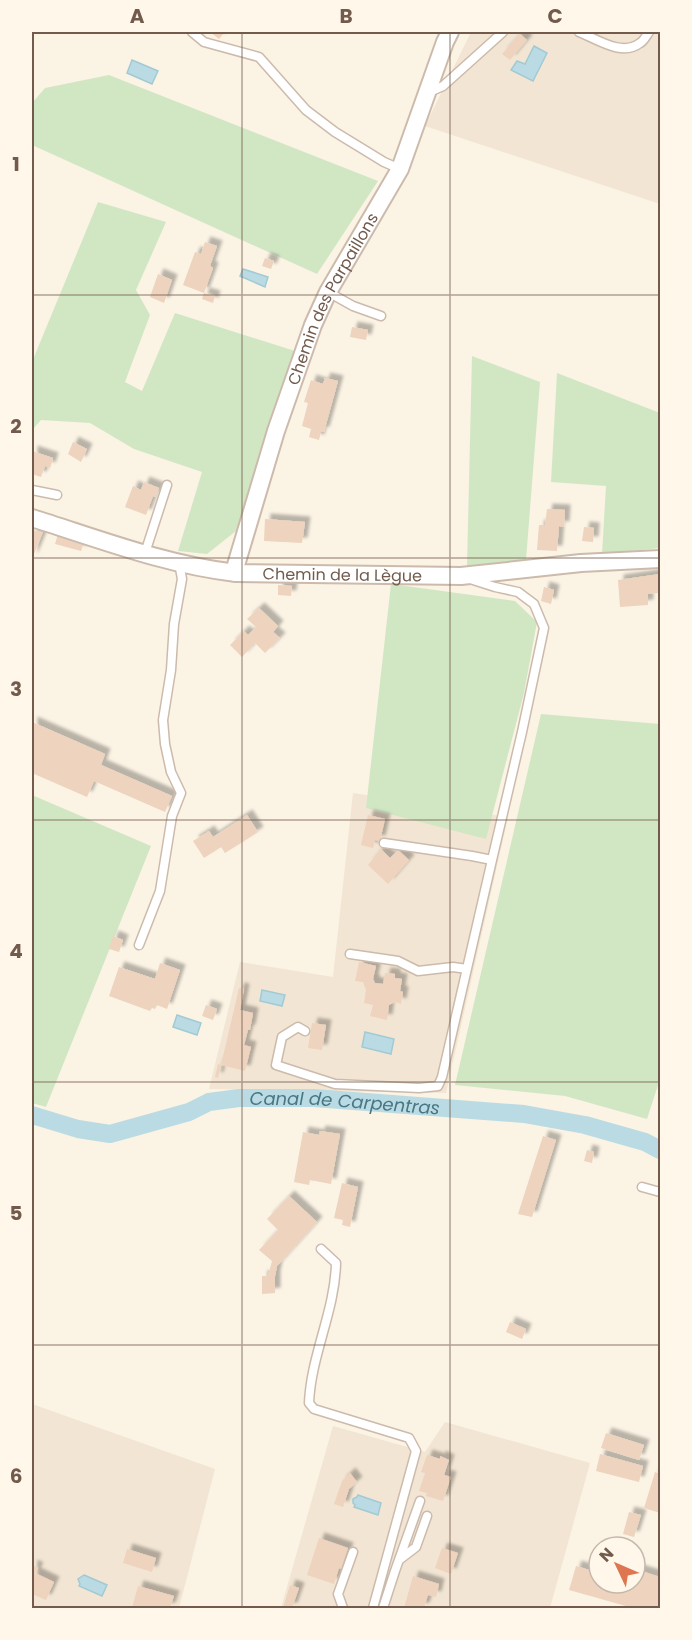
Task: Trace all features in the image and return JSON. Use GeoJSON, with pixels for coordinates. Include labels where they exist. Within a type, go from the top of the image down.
{"type":"FeatureCollection","features":[{"type":"Feature","properties":{"kind":"street","name":"Chemin des Parpaillons"},"geometry":{"type":"LineString","coordinates":[[236,573],[236,565],[276,432],[313,325],[328,292],[400,169],[450,32]]}},
{"type":"Feature","properties":{"kind":"street","name":"Chemin de la Lègue"},"geometry":{"type":"LineString","coordinates":[[32,518],[145,554],[210,570],[236,573],[461,576],[660,559]]}},
{"type":"Feature","properties":{"kind":"lane"},"geometry":{"type":"LineString","coordinates":[[192,32],[204,42],[259,57],[306,110],[335,132],[384,162],[400,169]]}},
{"type":"Feature","properties":{"kind":"lane"},"geometry":{"type":"LineString","coordinates":[[427,93],[443,86],[503,32]]}},
{"type":"Feature","properties":{"kind":"lane"},"geometry":{"type":"LineString","coordinates":[[579,32],[615,47],[630,49],[642,43],[649,32]]}},
{"type":"Feature","properties":{"kind":"lane"},"geometry":{"type":"LineString","coordinates":[[328,292],[353,306],[381,316]]}},
{"type":"Feature","properties":{"kind":"lane"},"geometry":{"type":"LineString","coordinates":[[145,554],[167,485]]}},
{"type":"Feature","properties":{"kind":"lane"},"geometry":{"type":"LineString","coordinates":[[32,490],[57,495]]}},
{"type":"Feature","properties":{"kind":"lane"},"geometry":{"type":"LineString","coordinates":[[139,945],[160,891],[172,816],[181,793],[171,772],[163,720],[171,670],[174,624],[182,579],[179,563]]}},
{"type":"Feature","properties":{"kind":"lane"},"geometry":{"type":"LineString","coordinates":[[305,1031],[297,1027],[282,1037],[276,1065],[335,1084],[419,1088],[438,1086],[442,1077],[544,628],[534,604],[518,592],[461,576]]}},
{"type":"Feature","properties":{"kind":"lane"},"geometry":{"type":"LineString","coordinates":[[384,843],[492,860]]}},
{"type":"Feature","properties":{"kind":"lane"},"geometry":{"type":"LineString","coordinates":[[350,954],[398,961],[418,971],[453,967],[467,969]]}},
{"type":"Feature","properties":{"kind":"lane"},"geometry":{"type":"LineString","coordinates":[[642,1187],[660,1192]]}},
{"type":"Feature","properties":{"kind":"lane"},"geometry":{"type":"LineString","coordinates":[[321,1249],[336,1263],[336,1283],[310,1381],[309,1403],[314,1409],[409,1438],[416,1451],[373,1608]]}},
{"type":"Feature","properties":{"kind":"lane"},"geometry":{"type":"LineString","coordinates":[[383,1608],[420,1501]]}},
{"type":"Feature","properties":{"kind":"lane"},"geometry":{"type":"LineString","coordinates":[[399,1560],[416,1547],[427,1516]]}},
{"type":"Feature","properties":{"kind":"lane"},"geometry":{"type":"LineString","coordinates":[[343,1608],[338,1594],[353,1552]]}},
{"type":"Feature","properties":{"kind":"shaded area"},"geometry":{"type":"Polygon","coordinates":[[[471,32],[660,32],[660,204],[425,126],[471,32]]]}},
{"type":"Feature","properties":{"kind":"shaded area"},"geometry":{"type":"Polygon","coordinates":[[[353,793],[508,817],[446,1093],[209,1089],[240,962],[333,977],[353,793]]]}},
{"type":"Feature","properties":{"kind":"shaded area"},"geometry":{"type":"Polygon","coordinates":[[[32,1404],[215,1469],[179,1608],[32,1608],[32,1404]]]}},
{"type":"Feature","properties":{"kind":"shaded area"},"geometry":{"type":"Polygon","coordinates":[[[445,1422],[590,1463],[550,1608],[281,1608],[333,1426],[425,1452],[445,1422]]]}},
{"type":"Feature","properties":{"kind":"green space"},"geometry":{"type":"Polygon","coordinates":[[[109,75],[378,181],[317,274],[32,145],[32,103],[45,88],[109,75]]]}},
{"type":"Feature","properties":{"kind":"green space"},"geometry":{"type":"Polygon","coordinates":[[[98,202],[166,222],[136,290],[150,315],[125,382],[142,391],[175,313],[295,351],[236,531],[207,554],[178,551],[202,472],[134,449],[90,423],[41,420],[32,430],[32,362],[98,202]]]}},
{"type":"Feature","properties":{"kind":"green space"},"geometry":{"type":"Polygon","coordinates":[[[472,356],[540,382],[526,560],[467,566],[472,356]]]}},
{"type":"Feature","properties":{"kind":"green space"},"geometry":{"type":"Polygon","coordinates":[[[557,373],[660,413],[660,548],[602,554],[606,486],[551,482],[557,373]]]}},
{"type":"Feature","properties":{"kind":"green space"},"geometry":{"type":"Polygon","coordinates":[[[391,584],[515,601],[537,622],[524,693],[486,839],[366,808],[391,584]]]}},
{"type":"Feature","properties":{"kind":"green space"},"geometry":{"type":"Polygon","coordinates":[[[541,714],[660,724],[660,1079],[647,1119],[565,1096],[455,1085],[541,714]]]}},
{"type":"Feature","properties":{"kind":"green space"},"geometry":{"type":"Polygon","coordinates":[[[32,795],[151,846],[46,1107],[32,1103],[32,795]]]}},
{"type":"Feature","properties":{"kind":"water"},"geometry":{"type":"Polygon","coordinates":[[[534,46],[547,53],[533,81],[511,70],[517,61],[525,64],[534,46]]]}},
{"type":"Feature","properties":{"kind":"water"},"geometry":{"type":"Polygon","coordinates":[[[132,60],[158,71],[152,84],[127,73],[132,60]]]}},
{"type":"Feature","properties":{"kind":"water"},"geometry":{"type":"Polygon","coordinates":[[[243,269],[268,277],[265,287],[240,276],[243,269]]]}},
{"type":"Feature","properties":{"kind":"water"},"geometry":{"type":"Polygon","coordinates":[[[262,990],[285,995],[282,1006],[260,1001],[262,990]]]}},
{"type":"Feature","properties":{"kind":"water"},"geometry":{"type":"Polygon","coordinates":[[[177,1015],[201,1023],[197,1035],[173,1027],[177,1015]]]}},
{"type":"Feature","properties":{"kind":"water"},"geometry":{"type":"Polygon","coordinates":[[[365,1032],[394,1039],[391,1054],[362,1047],[365,1032]]]}},
{"type":"Feature","properties":{"kind":"water"},"geometry":{"type":"Polygon","coordinates":[[[358,1495],[381,1503],[378,1515],[354,1507],[353,1499],[358,1495]]]}},
{"type":"Feature","properties":{"kind":"water"},"geometry":{"type":"Polygon","coordinates":[[[84,1575],[107,1585],[102,1596],[79,1586],[78,1579],[84,1575]]]}},
{"type":"Feature","properties":{"kind":"building"},"geometry":{"type":"Polygon","coordinates":[[[210,32],[225,32],[219,39],[210,32]]]}},
{"type":"Feature","properties":{"kind":"building"},"geometry":{"type":"Polygon","coordinates":[[[520,34],[527,40],[510,60],[502,54],[520,34]]]}},
{"type":"Feature","properties":{"kind":"building"},"geometry":{"type":"Polygon","coordinates":[[[205,242],[217,246],[210,266],[213,268],[204,293],[183,285],[195,252],[201,254],[205,242]]]}},
{"type":"Feature","properties":{"kind":"building"},"geometry":{"type":"Polygon","coordinates":[[[265,258],[274,261],[271,269],[262,266],[265,258]]]}},
{"type":"Feature","properties":{"kind":"building"},"geometry":{"type":"Polygon","coordinates":[[[158,274],[172,280],[164,303],[150,297],[158,274]]]}},
{"type":"Feature","properties":{"kind":"building"},"geometry":{"type":"Polygon","coordinates":[[[204,293],[215,296],[213,303],[202,299],[204,293]]]}},
{"type":"Feature","properties":{"kind":"building"},"geometry":{"type":"Polygon","coordinates":[[[352,327],[368,330],[366,340],[350,337],[352,327]]]}},
{"type":"Feature","properties":{"kind":"building"},"geometry":{"type":"Polygon","coordinates":[[[325,378],[338,381],[324,432],[321,432],[319,440],[309,437],[311,429],[302,426],[308,403],[304,402],[311,380],[323,384],[325,378]]]}},
{"type":"Feature","properties":{"kind":"building"},"geometry":{"type":"Polygon","coordinates":[[[73,442],[87,449],[81,462],[68,454],[73,442]]]}},
{"type":"Feature","properties":{"kind":"building"},"geometry":{"type":"Polygon","coordinates":[[[32,451],[53,458],[50,468],[45,466],[41,477],[32,474],[32,451]]]}},
{"type":"Feature","properties":{"kind":"building"},"geometry":{"type":"Polygon","coordinates":[[[144,482],[159,488],[155,497],[153,496],[146,515],[125,507],[133,486],[141,490],[144,482]]]}},
{"type":"Feature","properties":{"kind":"building"},"geometry":{"type":"Polygon","coordinates":[[[547,509],[565,510],[564,527],[559,526],[557,551],[537,550],[539,525],[545,525],[547,509]]]}},
{"type":"Feature","properties":{"kind":"building"},"geometry":{"type":"Polygon","coordinates":[[[265,519],[305,522],[302,543],[264,541],[265,519]]]}},
{"type":"Feature","properties":{"kind":"building"},"geometry":{"type":"Polygon","coordinates":[[[584,527],[594,528],[593,542],[582,541],[584,527]]]}},
{"type":"Feature","properties":{"kind":"building"},"geometry":{"type":"Polygon","coordinates":[[[32,530],[43,532],[32,559],[32,530]]]}},
{"type":"Feature","properties":{"kind":"building"},"geometry":{"type":"Polygon","coordinates":[[[58,534],[84,542],[81,551],[55,544],[58,534]]]}},
{"type":"Feature","properties":{"kind":"building"},"geometry":{"type":"Polygon","coordinates":[[[660,574],[660,593],[648,594],[648,605],[620,607],[618,580],[660,574]]]}},
{"type":"Feature","properties":{"kind":"building"},"geometry":{"type":"Polygon","coordinates":[[[278,585],[292,586],[291,596],[278,595],[278,585]]]}},
{"type":"Feature","properties":{"kind":"building"},"geometry":{"type":"Polygon","coordinates":[[[544,587],[554,590],[551,604],[541,601],[544,587]]]}},
{"type":"Feature","properties":{"kind":"building"},"geometry":{"type":"Polygon","coordinates":[[[259,608],[278,626],[273,632],[280,638],[265,653],[255,643],[242,657],[230,645],[244,631],[248,635],[256,627],[247,619],[259,608]]]}},
{"type":"Feature","properties":{"kind":"building"},"geometry":{"type":"Polygon","coordinates":[[[32,722],[105,754],[101,765],[172,796],[165,812],[94,781],[87,797],[32,773],[32,722]]]}},
{"type":"Feature","properties":{"kind":"building"},"geometry":{"type":"Polygon","coordinates":[[[247,815],[258,832],[225,853],[221,847],[204,858],[193,841],[209,831],[213,837],[247,815]]]}},
{"type":"Feature","properties":{"kind":"building"},"geometry":{"type":"Polygon","coordinates":[[[368,815],[385,819],[380,841],[375,840],[373,848],[361,845],[368,815]]]}},
{"type":"Feature","properties":{"kind":"building"},"geometry":{"type":"Polygon","coordinates":[[[381,849],[390,858],[398,850],[409,860],[388,884],[368,865],[381,849]]]}},
{"type":"Feature","properties":{"kind":"building"},"geometry":{"type":"Polygon","coordinates":[[[113,936],[123,940],[119,952],[109,949],[113,936]]]}},
{"type":"Feature","properties":{"kind":"building"},"geometry":{"type":"Polygon","coordinates":[[[359,962],[376,966],[373,979],[375,983],[383,984],[385,973],[395,974],[395,978],[402,979],[401,1004],[395,1002],[389,1005],[387,1020],[370,1016],[373,1005],[364,1003],[366,990],[363,982],[355,981],[359,962]]]}},
{"type":"Feature","properties":{"kind":"building"},"geometry":{"type":"Polygon","coordinates":[[[160,963],[180,970],[167,1009],[157,1005],[150,1011],[109,996],[119,967],[155,979],[160,963]]]}},
{"type":"Feature","properties":{"kind":"building"},"geometry":{"type":"Polygon","coordinates":[[[239,988],[244,989],[240,1010],[253,1013],[244,1045],[251,1047],[245,1071],[221,1065],[239,988]]]}},
{"type":"Feature","properties":{"kind":"building"},"geometry":{"type":"Polygon","coordinates":[[[206,1005],[217,1009],[213,1020],[202,1016],[206,1005]]]}},
{"type":"Feature","properties":{"kind":"building"},"geometry":{"type":"Polygon","coordinates":[[[312,1023],[326,1025],[322,1050],[308,1048],[312,1023]]]}},
{"type":"Feature","properties":{"kind":"building"},"geometry":{"type":"Polygon","coordinates":[[[218,1064],[221,1065],[218,1078],[215,1077],[218,1064]]]}},
{"type":"Feature","properties":{"kind":"building"},"geometry":{"type":"Polygon","coordinates":[[[320,1131],[340,1134],[331,1184],[310,1180],[309,1185],[294,1182],[303,1132],[319,1135],[320,1131]]]}},
{"type":"Feature","properties":{"kind":"building"},"geometry":{"type":"Polygon","coordinates":[[[543,1136],[556,1140],[532,1217],[518,1214],[543,1136]]]}},
{"type":"Feature","properties":{"kind":"building"},"geometry":{"type":"Polygon","coordinates":[[[587,1150],[594,1152],[592,1163],[584,1161],[587,1150]]]}},
{"type":"Feature","properties":{"kind":"building"},"geometry":{"type":"Polygon","coordinates":[[[342,1183],[358,1187],[350,1227],[342,1225],[343,1220],[334,1218],[342,1183]]]}},
{"type":"Feature","properties":{"kind":"building"},"geometry":{"type":"Polygon","coordinates":[[[289,1196],[317,1222],[277,1266],[275,1293],[262,1294],[262,1276],[268,1276],[272,1261],[259,1250],[278,1230],[267,1219],[289,1196]]]}},
{"type":"Feature","properties":{"kind":"building"},"geometry":{"type":"Polygon","coordinates":[[[510,1322],[526,1329],[522,1339],[506,1332],[510,1322]]]}},
{"type":"Feature","properties":{"kind":"building"},"geometry":{"type":"Polygon","coordinates":[[[606,1433],[644,1445],[639,1460],[601,1448],[606,1433]]]}},
{"type":"Feature","properties":{"kind":"building"},"geometry":{"type":"Polygon","coordinates":[[[600,1454],[643,1466],[639,1482],[596,1471],[600,1454]]]}},
{"type":"Feature","properties":{"kind":"building"},"geometry":{"type":"Polygon","coordinates":[[[427,1455],[440,1459],[440,1456],[449,1460],[444,1475],[451,1477],[443,1501],[426,1496],[427,1493],[419,1491],[425,1473],[421,1472],[427,1455]]]}},
{"type":"Feature","properties":{"kind":"building"},"geometry":{"type":"Polygon","coordinates":[[[655,1472],[660,1474],[660,1513],[644,1508],[655,1472]]]}},
{"type":"Feature","properties":{"kind":"building"},"geometry":{"type":"Polygon","coordinates":[[[350,1473],[357,1482],[349,1489],[343,1507],[334,1504],[342,1481],[350,1473]]]}},
{"type":"Feature","properties":{"kind":"building"},"geometry":{"type":"Polygon","coordinates":[[[629,1512],[641,1515],[635,1535],[623,1534],[629,1512]]]}},
{"type":"Feature","properties":{"kind":"building"},"geometry":{"type":"Polygon","coordinates":[[[319,1538],[348,1548],[334,1584],[307,1575],[319,1538]]]}},
{"type":"Feature","properties":{"kind":"building"},"geometry":{"type":"Polygon","coordinates":[[[442,1548],[458,1553],[451,1574],[435,1568],[442,1548]]]}},
{"type":"Feature","properties":{"kind":"building"},"geometry":{"type":"Polygon","coordinates":[[[127,1549],[156,1558],[152,1572],[123,1563],[127,1549]]]}},
{"type":"Feature","properties":{"kind":"building"},"geometry":{"type":"Polygon","coordinates":[[[32,1565],[38,1568],[35,1573],[54,1582],[46,1600],[32,1594],[32,1565]]]}},
{"type":"Feature","properties":{"kind":"building"},"geometry":{"type":"Polygon","coordinates":[[[576,1566],[587,1569],[587,1595],[647,1595],[647,1573],[660,1577],[660,1608],[633,1608],[569,1590],[576,1566]]]}},
{"type":"Feature","properties":{"kind":"building"},"geometry":{"type":"Polygon","coordinates":[[[413,1576],[439,1584],[436,1597],[428,1595],[424,1608],[404,1608],[413,1576]]]}},
{"type":"Feature","properties":{"kind":"building"},"geometry":{"type":"Polygon","coordinates":[[[290,1585],[299,1588],[292,1608],[283,1608],[290,1585]]]}},
{"type":"Feature","properties":{"kind":"building"},"geometry":{"type":"Polygon","coordinates":[[[138,1586],[174,1596],[170,1608],[132,1608],[138,1586]]]}},
{"type":"Feature","properties":{"kind":"waterway","name":"Canal de Carpentras"},"geometry":{"type":"LineString","coordinates":[[32,1115],[78,1129],[110,1134],[189,1112],[209,1102],[239,1098],[314,1098],[524,1114],[585,1125],[645,1142],[660,1150]]}}]}
